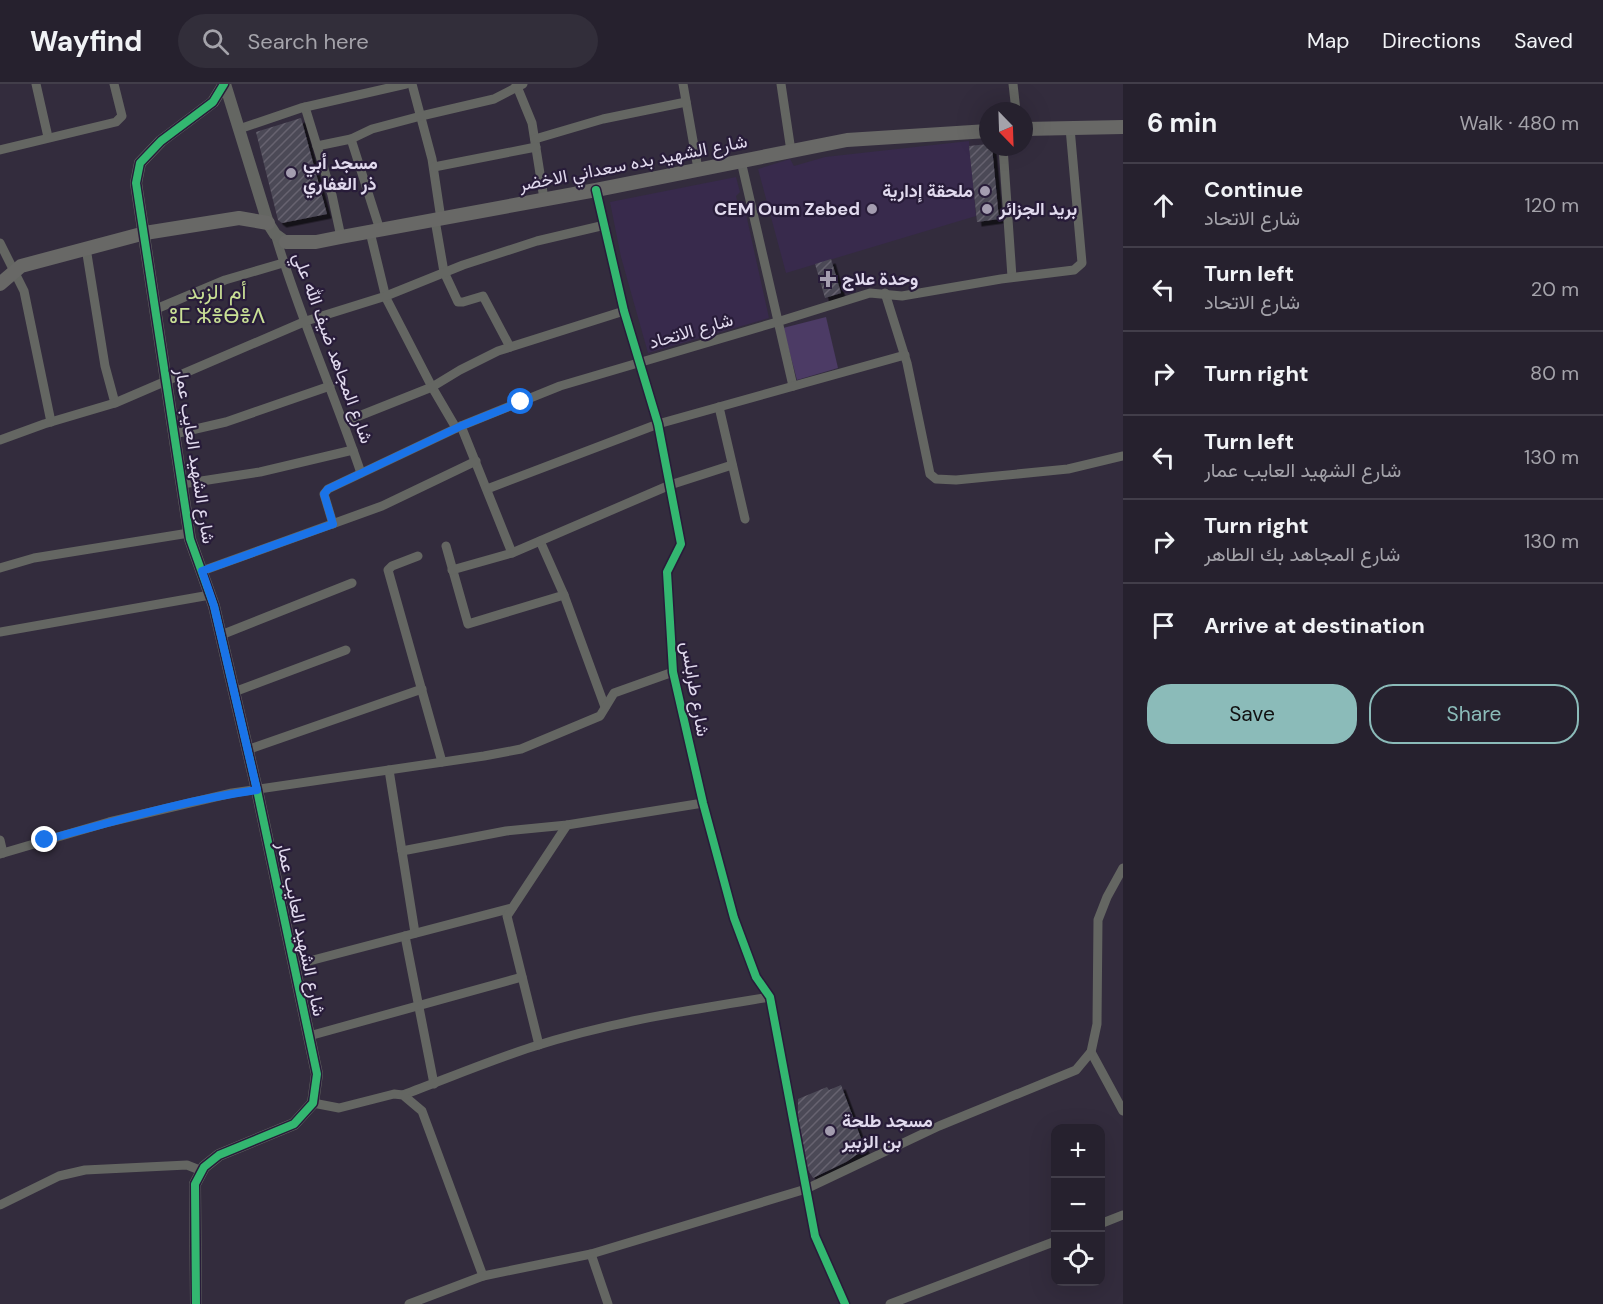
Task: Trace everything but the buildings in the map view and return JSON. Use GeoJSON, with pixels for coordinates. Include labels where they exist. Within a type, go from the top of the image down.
{"type":"FeatureCollection","features":[{"type":"Feature","properties":{"kind":"main road"},"geometry":{"type":"LineString","coordinates":[[1033,129],[1123,127]]}},
{"type":"Feature","properties":{"kind":"main road","name":"شارع الشهيد بده سعداني الاخضر"},"geometry":{"type":"LineString","coordinates":[[0,284],[21,266],[145,232],[239,218],[276,233],[316,242],[597,190],[847,140],[979,132]]}},
{"type":"Feature","properties":{"kind":"street"},"geometry":{"type":"LineString","coordinates":[[36,84],[48,137]]}},
{"type":"Feature","properties":{"kind":"street"},"geometry":{"type":"LineString","coordinates":[[0,150],[120,119],[122,116],[114,84]]}},
{"type":"Feature","properties":{"kind":"street"},"geometry":{"type":"LineString","coordinates":[[224,84],[276,233]]}},
{"type":"Feature","properties":{"kind":"street","name":"شارع الشهيد العايب عمار"},"geometry":{"type":"LineString","coordinates":[[224,84],[213,102],[161,141],[140,163],[136,183],[189,533],[221,635],[257,790],[317,1074],[313,1103]]}},
{"type":"Feature","properties":{"kind":"street"},"geometry":{"type":"LineString","coordinates":[[239,129],[305,107],[406,84]]}},
{"type":"Feature","properties":{"kind":"street"},"geometry":{"type":"LineString","coordinates":[[412,84],[434,167],[444,272],[458,302],[481,295],[486,298],[510,347]]}},
{"type":"Feature","properties":{"kind":"street"},"geometry":{"type":"LineString","coordinates":[[683,84],[698,169]]}},
{"type":"Feature","properties":{"kind":"street"},"geometry":{"type":"LineString","coordinates":[[782,84],[791,151]]}},
{"type":"Feature","properties":{"kind":"street"},"geometry":{"type":"LineString","coordinates":[[1013,84],[1015,102]]}},
{"type":"Feature","properties":{"kind":"street"},"geometry":{"type":"LineString","coordinates":[[317,146],[351,139],[372,129],[494,99],[519,85],[532,123],[544,199]]}},
{"type":"Feature","properties":{"kind":"street"},"geometry":{"type":"LineString","coordinates":[[434,167],[536,143],[603,119],[686,102]]}},
{"type":"Feature","properties":{"kind":"street"},"geometry":{"type":"LineString","coordinates":[[305,107],[332,195],[341,237]]}},
{"type":"Feature","properties":{"kind":"street","name":"شارع الاتحاد"},"geometry":{"type":"LineString","coordinates":[[333,524],[325,491],[459,427],[560,386],[870,292],[902,296],[1012,277],[1074,270],[1082,263],[1070,128]]}},
{"type":"Feature","properties":{"kind":"street"},"geometry":{"type":"LineString","coordinates":[[351,139],[375,231],[386,296],[432,387],[459,427],[476,461],[512,553]]}},
{"type":"Feature","properties":{"kind":"street"},"geometry":{"type":"LineString","coordinates":[[1004,156],[1012,277]]}},
{"type":"Feature","properties":{"kind":"street"},"geometry":{"type":"LineString","coordinates":[[741,161],[793,386]]}},
{"type":"Feature","properties":{"kind":"street","name":"شارع طرابلس"},"geometry":{"type":"LineString","coordinates":[[597,190],[624,311],[658,424],[681,544],[667,572],[674,672],[702,803],[734,918],[756,977],[770,997],[815,1236],[845,1304]]}},
{"type":"Feature","properties":{"kind":"street"},"geometry":{"type":"LineString","coordinates":[[0,440],[115,402],[306,321],[386,296],[444,272],[537,241],[605,225]]}},
{"type":"Feature","properties":{"kind":"street","name":"شارع المجاهد ضيف الله علي"},"geometry":{"type":"LineString","coordinates":[[276,233],[283,263],[344,422],[361,473]]}},
{"type":"Feature","properties":{"kind":"street"},"geometry":{"type":"LineString","coordinates":[[0,243],[24,291],[51,422]]}},
{"type":"Feature","properties":{"kind":"street"},"geometry":{"type":"LineString","coordinates":[[86,248],[105,366],[115,402]]}},
{"type":"Feature","properties":{"kind":"street"},"geometry":{"type":"LineString","coordinates":[[156,309],[225,280],[283,263]]}},
{"type":"Feature","properties":{"kind":"street"},"geometry":{"type":"LineString","coordinates":[[885,293],[905,355],[930,474],[936,479],[956,480],[1068,470],[1123,456]]}},
{"type":"Feature","properties":{"kind":"street"},"geometry":{"type":"LineString","coordinates":[[344,422],[432,387],[460,370],[510,347],[624,311]]}},
{"type":"Feature","properties":{"kind":"street"},"geometry":{"type":"LineString","coordinates":[[487,489],[658,424],[905,355]]}},
{"type":"Feature","properties":{"kind":"street"},"geometry":{"type":"LineString","coordinates":[[174,434],[226,422],[330,386]]}},
{"type":"Feature","properties":{"kind":"street"},"geometry":{"type":"LineString","coordinates":[[719,407],[745,519]]}},
{"type":"Feature","properties":{"kind":"street"},"geometry":{"type":"LineString","coordinates":[[182,484],[260,472],[353,450]]}},
{"type":"Feature","properties":{"kind":"street"},"geometry":{"type":"LineString","coordinates":[[202,571],[382,506],[476,461]]}},
{"type":"Feature","properties":{"kind":"street"},"geometry":{"type":"LineString","coordinates":[[452,570],[512,553],[670,485],[732,465]]}},
{"type":"Feature","properties":{"kind":"street"},"geometry":{"type":"LineString","coordinates":[[0,568],[34,558],[189,533]]}},
{"type":"Feature","properties":{"kind":"street"},"geometry":{"type":"LineString","coordinates":[[540,541],[564,596],[605,707]]}},
{"type":"Feature","properties":{"kind":"street"},"geometry":{"type":"LineString","coordinates":[[447,546],[466,621],[471,625],[564,596]]}},
{"type":"Feature","properties":{"kind":"street"},"geometry":{"type":"LineString","coordinates":[[418,556],[392,566],[388,570],[442,762]]}},
{"type":"Feature","properties":{"kind":"street"},"geometry":{"type":"LineString","coordinates":[[221,635],[352,583]]}},
{"type":"Feature","properties":{"kind":"street"},"geometry":{"type":"LineString","coordinates":[[0,632],[210,595]]}},
{"type":"Feature","properties":{"kind":"street"},"geometry":{"type":"LineString","coordinates":[[234,692],[346,650]]}},
{"type":"Feature","properties":{"kind":"street"},"geometry":{"type":"LineString","coordinates":[[0,840],[1,853],[109,822],[232,794],[521,749],[600,716],[614,693],[674,672]]}},
{"type":"Feature","properties":{"kind":"street"},"geometry":{"type":"LineString","coordinates":[[247,750],[422,689]]}},
{"type":"Feature","properties":{"kind":"street"},"geometry":{"type":"LineString","coordinates":[[389,770],[416,933]]}},
{"type":"Feature","properties":{"kind":"street"},"geometry":{"type":"LineString","coordinates":[[402,851],[506,831],[567,825],[702,803]]}},
{"type":"Feature","properties":{"kind":"street"},"geometry":{"type":"LineString","coordinates":[[539,1045],[507,916],[567,825]]}},
{"type":"Feature","properties":{"kind":"street"},"geometry":{"type":"LineString","coordinates":[[409,1304],[483,1276],[591,1254],[806,1189],[939,1126],[1076,1070],[1091,1052],[1097,1024],[1098,920],[1107,897],[1123,868]]}},
{"type":"Feature","properties":{"kind":"street"},"geometry":{"type":"LineString","coordinates":[[294,966],[512,908]]}},
{"type":"Feature","properties":{"kind":"street"},"geometry":{"type":"LineString","coordinates":[[405,936],[434,1084]]}},
{"type":"Feature","properties":{"kind":"street"},"geometry":{"type":"LineString","coordinates":[[309,1036],[522,976]]}},
{"type":"Feature","properties":{"kind":"street"},"geometry":{"type":"LineString","coordinates":[[196,1304],[195,1184],[204,1167],[219,1155],[294,1124],[313,1103],[339,1108],[394,1094],[403,1095],[539,1045],[640,1018],[770,997]]}},
{"type":"Feature","properties":{"kind":"street"},"geometry":{"type":"LineString","coordinates":[[1091,1052],[1123,1111]]}},
{"type":"Feature","properties":{"kind":"street"},"geometry":{"type":"LineString","coordinates":[[403,1095],[422,1111],[483,1276]]}},
{"type":"Feature","properties":{"kind":"street"},"geometry":{"type":"LineString","coordinates":[[0,1205],[59,1176],[85,1170],[187,1165],[202,1171]]}},
{"type":"Feature","properties":{"kind":"street"},"geometry":{"type":"LineString","coordinates":[[1105,1222],[1123,1215]]}},
{"type":"Feature","properties":{"kind":"street"},"geometry":{"type":"LineString","coordinates":[[890,1304],[1051,1243]]}},
{"type":"Feature","properties":{"kind":"street"},"geometry":{"type":"LineString","coordinates":[[591,1254],[608,1304]]}},
{"type":"Feature","properties":{"kind":"shaded area","name":"CEM Oum Zebed"},"geometry":{"type":"Polygon","coordinates":[[[969,141],[976,216],[786,273],[758,169],[790,159],[794,166],[825,157],[969,141]]]}},
{"type":"Feature","properties":{"kind":"shaded area"},"geometry":{"type":"Polygon","coordinates":[[[736,177],[740,192],[736,196],[738,204],[744,205],[769,318],[648,353],[621,257],[610,202],[736,177]]]}},
{"type":"Feature","properties":{"kind":"shaded area"},"geometry":{"type":"Polygon","coordinates":[[[826,317],[838,368],[797,380],[783,328],[826,317]]]}},
{"type":"Feature","properties":{"kind":"cycle path"},"geometry":{"type":"LineString","coordinates":[[196,1304],[195,1184],[204,1167],[219,1155],[294,1124],[313,1103],[317,1074],[257,790],[214,606],[190,539],[136,183],[140,163],[161,141],[213,102],[224,84]]}},
{"type":"Feature","properties":{"kind":"cycle path"},"geometry":{"type":"LineString","coordinates":[[596,190],[624,311],[658,424],[681,544],[667,572],[673,672],[703,803],[734,918],[756,977],[770,997],[815,1236],[845,1304]]}},
{"type":"Feature","properties":{"kind":"place","name":"مسجد أبي ذر الغفاري"},"geometry":{"type":"Point","coordinates":[291,173]}},
{"type":"Feature","properties":{"kind":"place","name":"ملحقة إدارية"},"geometry":{"type":"Point","coordinates":[985,191]}},
{"type":"Feature","properties":{"kind":"place","name":"CEM Oum Zebed"},"geometry":{"type":"Point","coordinates":[872,209]}},
{"type":"Feature","properties":{"kind":"place","name":"بريد الجزائر"},"geometry":{"type":"Point","coordinates":[987,209]}},
{"type":"Feature","properties":{"kind":"place","name":"وحدة علاج"},"geometry":{"type":"Point","coordinates":[828,279]}},
{"type":"Feature","properties":{"kind":"place","name":"مسجد طلحة بن الزبير"},"geometry":{"type":"Point","coordinates":[830,1131]}},
{"type":"Feature","properties":{"kind":"district","name":"أم الزبد ⵓⵎ ⵣⴻⴱⴻⴷ"},"geometry":{"type":"Point","coordinates":[217,304]}},
{"type":"Feature","properties":{"kind":"route"},"geometry":{"type":"LineString","coordinates":[[45,840],[109,822],[257,790],[214,606],[202,571],[333,524],[324,494],[328,489],[461,426],[521,402]]}}]}
